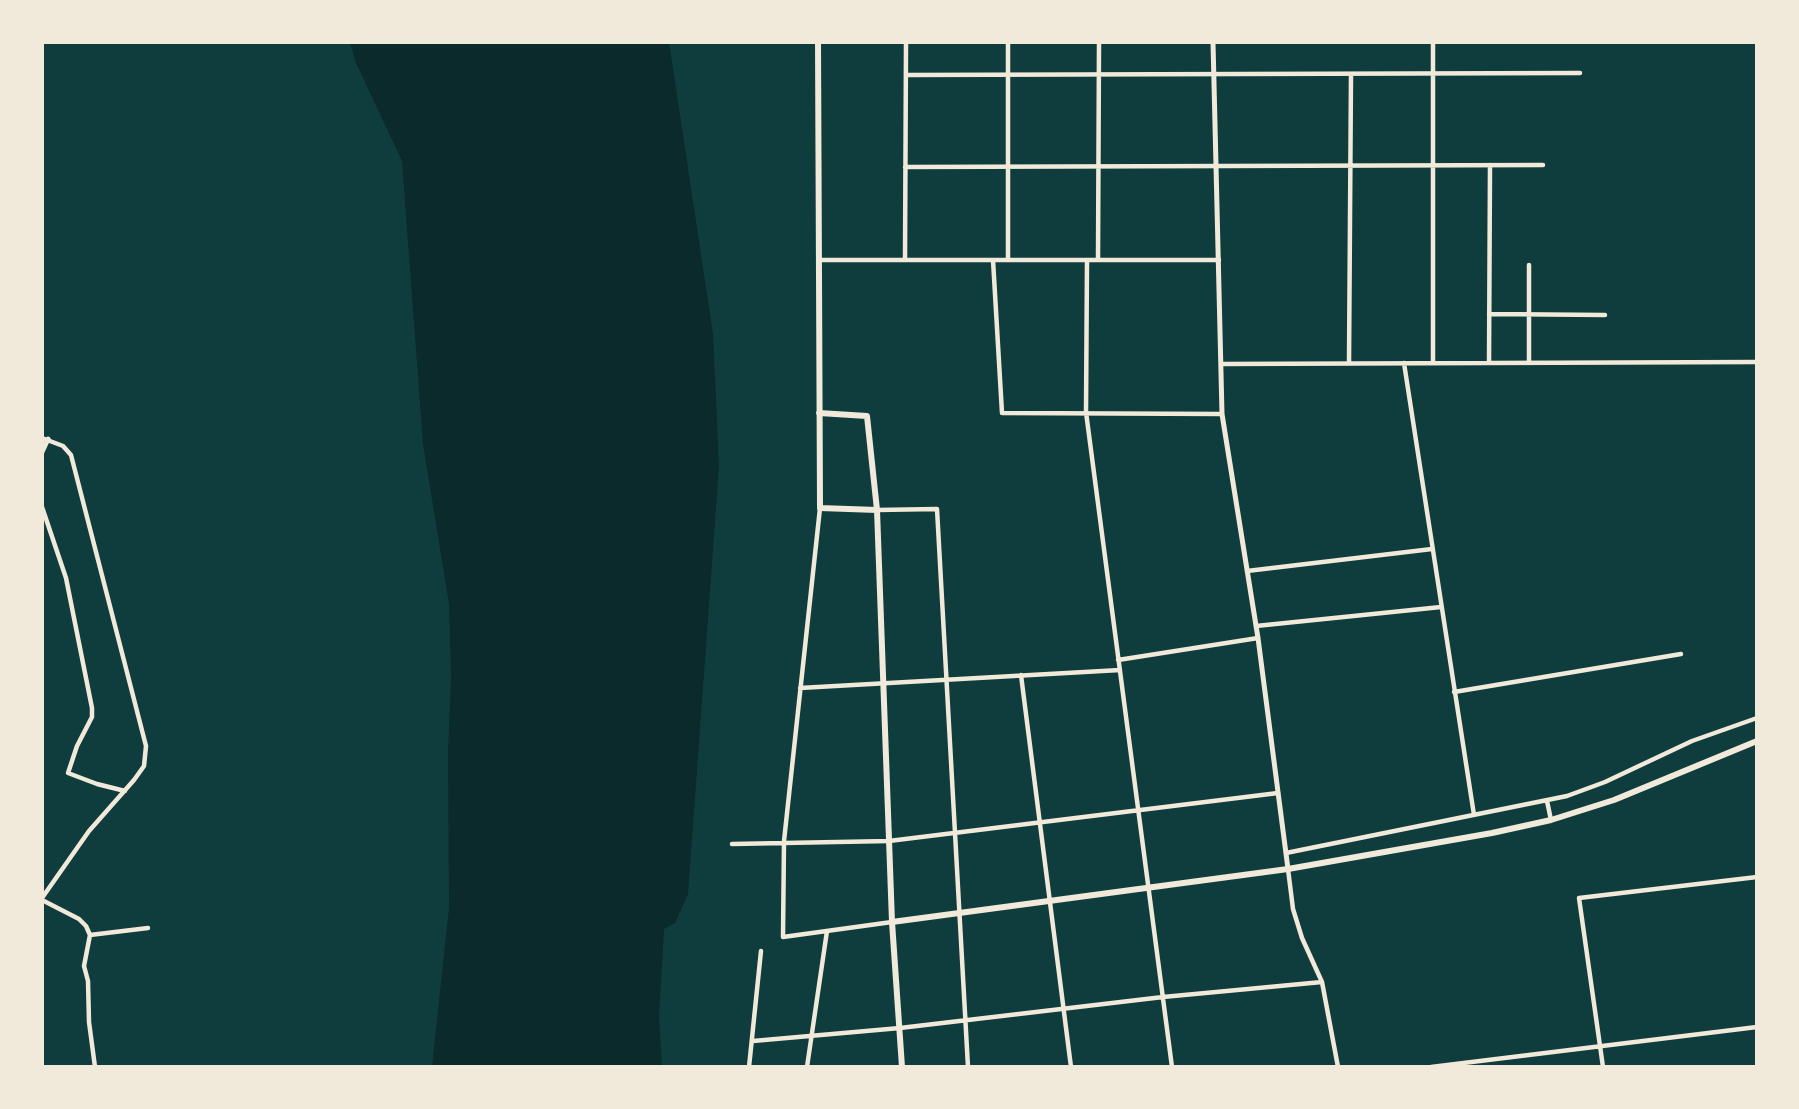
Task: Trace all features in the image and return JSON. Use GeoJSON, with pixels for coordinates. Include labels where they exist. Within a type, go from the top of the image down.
{"type":"FeatureCollection","features":[{"type":"Feature","properties":{"kind":"main road"},"geometry":{"type":"LineString","coordinates":[[818,42],[820,508],[877,510]]}},
{"type":"Feature","properties":{"kind":"main road"},"geometry":{"type":"LineString","coordinates":[[819,413],[867,416],[877,510],[892,922],[902,1067]]}},
{"type":"Feature","properties":{"kind":"main road"},"geometry":{"type":"LineString","coordinates":[[892,922],[1288,869],[1492,833],[1551,820],[1652,786],[1757,741]]}},
{"type":"Feature","properties":{"kind":"street"},"geometry":{"type":"LineString","coordinates":[[905,260],[906,42]]}},
{"type":"Feature","properties":{"kind":"street"},"geometry":{"type":"LineString","coordinates":[[1008,42],[1008,260]]}},
{"type":"Feature","properties":{"kind":"street"},"geometry":{"type":"LineString","coordinates":[[1098,260],[1099,42]]}},
{"type":"Feature","properties":{"kind":"street"},"geometry":{"type":"LineString","coordinates":[[1213,42],[1222,414],[1258,638],[1293,909],[1302,938],[1322,982],[1338,1067]]}},
{"type":"Feature","properties":{"kind":"street"},"geometry":{"type":"LineString","coordinates":[[1433,42],[1433,363]]}},
{"type":"Feature","properties":{"kind":"street"},"geometry":{"type":"LineString","coordinates":[[1349,363],[1351,74]]}},
{"type":"Feature","properties":{"kind":"street"},"geometry":{"type":"LineString","coordinates":[[906,75],[1580,74]]}},
{"type":"Feature","properties":{"kind":"street"},"geometry":{"type":"LineString","coordinates":[[1489,363],[1490,165]]}},
{"type":"Feature","properties":{"kind":"street"},"geometry":{"type":"LineString","coordinates":[[905,167],[1543,165]]}},
{"type":"Feature","properties":{"kind":"street"},"geometry":{"type":"LineString","coordinates":[[819,260],[1219,260]]}},
{"type":"Feature","properties":{"kind":"street"},"geometry":{"type":"LineString","coordinates":[[993,260],[1002,413],[1222,414]]}},
{"type":"Feature","properties":{"kind":"street"},"geometry":{"type":"LineString","coordinates":[[1087,260],[1086,412],[1172,1067]]}},
{"type":"Feature","properties":{"kind":"street"},"geometry":{"type":"LineString","coordinates":[[1529,265],[1529,363]]}},
{"type":"Feature","properties":{"kind":"street"},"geometry":{"type":"LineString","coordinates":[[1489,314],[1605,315]]}},
{"type":"Feature","properties":{"kind":"street"},"geometry":{"type":"LineString","coordinates":[[1221,364],[1757,362]]}},
{"type":"Feature","properties":{"kind":"street"},"geometry":{"type":"LineString","coordinates":[[1404,363],[1474,816]]}},
{"type":"Feature","properties":{"kind":"street"},"geometry":{"type":"LineString","coordinates":[[42,452],[45,438],[63,446],[71,455],[146,746],[144,766],[89,831],[42,899],[79,919],[90,936],[84,965],[88,981],[89,1022],[96,1067]]}},
{"type":"Feature","properties":{"kind":"street"},"geometry":{"type":"LineString","coordinates":[[42,507],[66,578],[92,708],[92,717],[68,773],[125,791]]}},
{"type":"Feature","properties":{"kind":"street"},"geometry":{"type":"LineString","coordinates":[[820,508],[784,841],[783,937],[892,922]]}},
{"type":"Feature","properties":{"kind":"street"},"geometry":{"type":"LineString","coordinates":[[877,510],[937,509],[968,1067]]}},
{"type":"Feature","properties":{"kind":"street"},"geometry":{"type":"LineString","coordinates":[[1247,571],[1432,549]]}},
{"type":"Feature","properties":{"kind":"street"},"geometry":{"type":"LineString","coordinates":[[1256,626],[1441,607]]}},
{"type":"Feature","properties":{"kind":"street"},"geometry":{"type":"LineString","coordinates":[[1118,660],[1258,638]]}},
{"type":"Feature","properties":{"kind":"street"},"geometry":{"type":"LineString","coordinates":[[1454,692],[1681,654]]}},
{"type":"Feature","properties":{"kind":"street"},"geometry":{"type":"LineString","coordinates":[[800,688],[1119,670]]}},
{"type":"Feature","properties":{"kind":"street"},"geometry":{"type":"LineString","coordinates":[[1021,676],[1071,1067]]}},
{"type":"Feature","properties":{"kind":"street"},"geometry":{"type":"LineString","coordinates":[[1286,853],[1547,801],[1605,782],[1692,741],[1757,718]]}},
{"type":"Feature","properties":{"kind":"street"},"geometry":{"type":"LineString","coordinates":[[732,844],[889,841],[1278,793]]}},
{"type":"Feature","properties":{"kind":"street"},"geometry":{"type":"LineString","coordinates":[[1547,801],[1551,820]]}},
{"type":"Feature","properties":{"kind":"street"},"geometry":{"type":"LineString","coordinates":[[1603,1067],[1579,898],[1757,877]]}},
{"type":"Feature","properties":{"kind":"street"},"geometry":{"type":"LineString","coordinates":[[90,936],[148,928]]}},
{"type":"Feature","properties":{"kind":"street"},"geometry":{"type":"LineString","coordinates":[[807,1067],[827,931]]}},
{"type":"Feature","properties":{"kind":"street"},"geometry":{"type":"LineString","coordinates":[[749,1067],[761,951]]}},
{"type":"Feature","properties":{"kind":"street"},"geometry":{"type":"LineString","coordinates":[[753,1041],[900,1028],[1163,997],[1322,982]]}},
{"type":"Feature","properties":{"kind":"street"},"geometry":{"type":"LineString","coordinates":[[1431,1067],[1757,1027]]}},
{"type":"Feature","properties":{"kind":"water"},"geometry":{"type":"Polygon","coordinates":[[[350,42],[669,42],[713,334],[719,466],[688,894],[675,923],[664,929],[659,1017],[662,1067],[432,1067],[449,908],[449,604],[423,444],[402,161],[356,63],[350,42]]]}}]}
